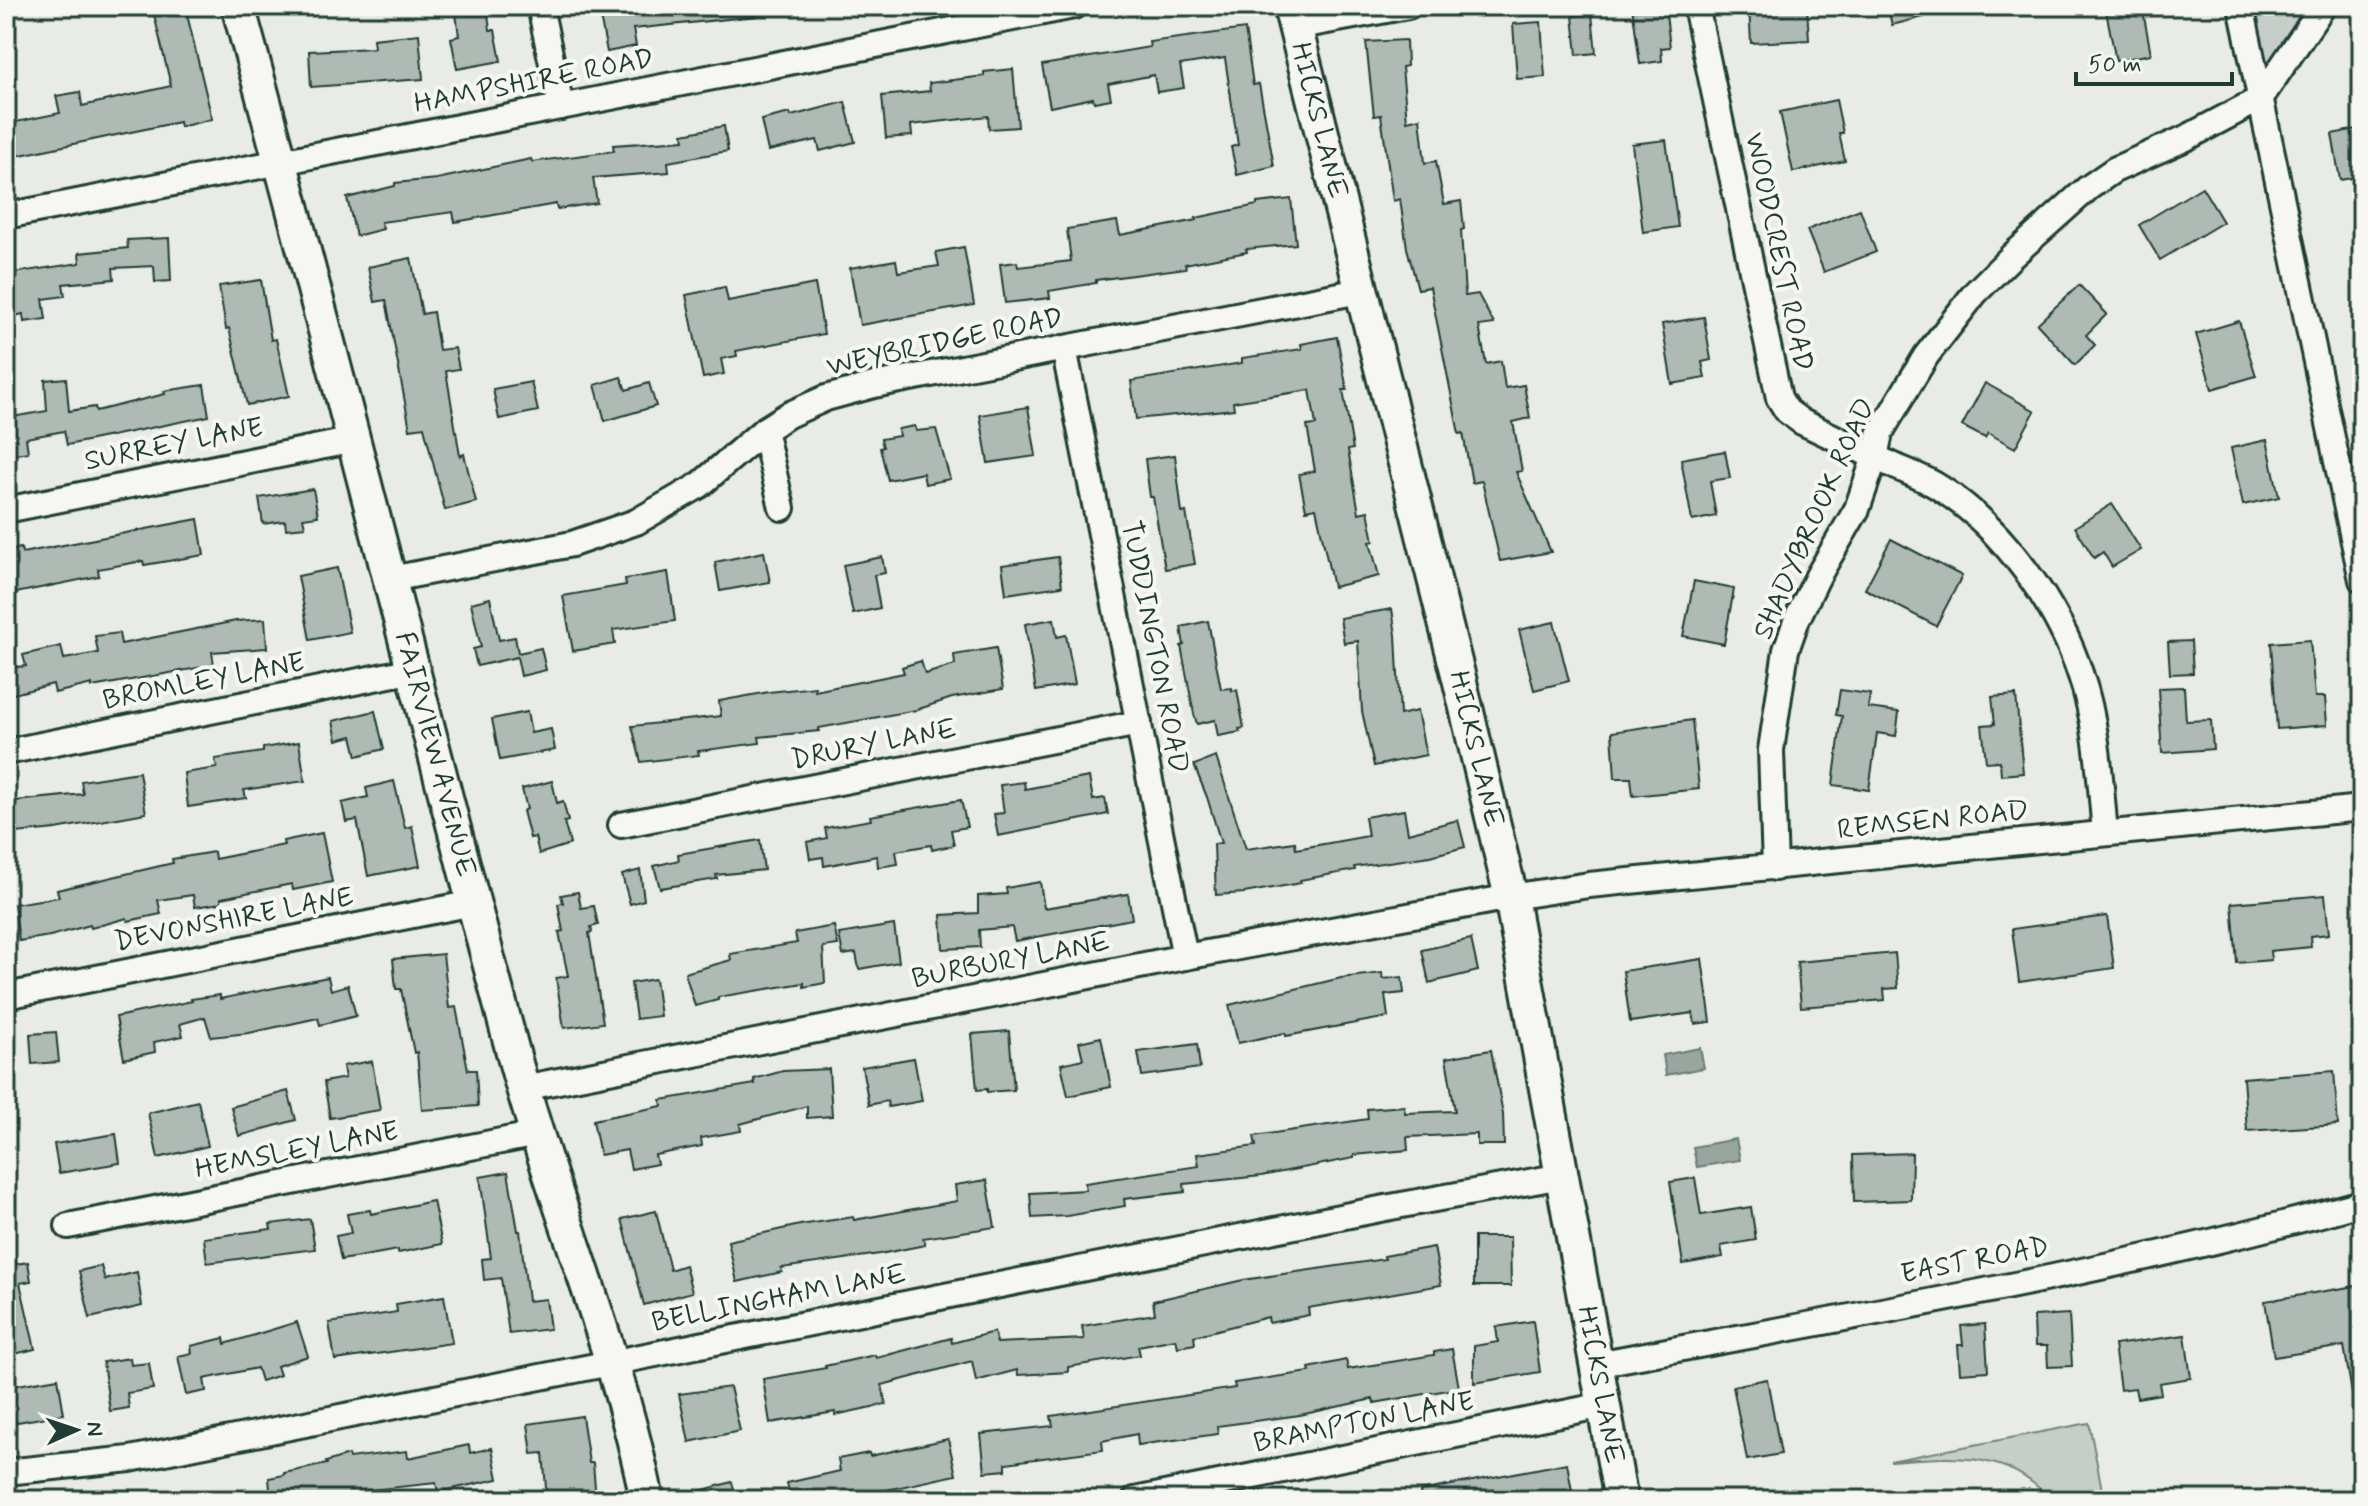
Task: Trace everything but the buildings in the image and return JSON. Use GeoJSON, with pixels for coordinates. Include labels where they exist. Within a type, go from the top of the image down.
{"type":"FeatureCollection","features":[{"type":"Feature","properties":{"kind":"street","name":"FAIRVIEW AVENUE"},"geometry":{"type":"LineString","coordinates":[[238,6],[523,1088],[611,1363],[647,1500]]}},
{"type":"Feature","properties":{"kind":"street"},"geometry":{"type":"LineString","coordinates":[[540,6],[561,107]]}},
{"type":"Feature","properties":{"kind":"street","name":"HAMPSHIRE ROAD"},"geometry":{"type":"LineString","coordinates":[[6,216],[1074,6]]}},
{"type":"Feature","properties":{"kind":"street"},"geometry":{"type":"LineString","coordinates":[[1292,16],[1408,6]]}},
{"type":"Feature","properties":{"kind":"street","name":"WOODCREST ROAD"},"geometry":{"type":"LineString","coordinates":[[1696,6],[1779,398],[1787,411],[1802,422],[1937,486],[1960,502],[1991,530],[2023,568],[2051,609],[2081,674],[2099,767],[2105,833]]}},
{"type":"Feature","properties":{"kind":"street"},"geometry":{"type":"LineString","coordinates":[[2241,6],[2362,580]]}},
{"type":"Feature","properties":{"kind":"street","name":"SHADYBROOK ROAD"},"geometry":{"type":"LineString","coordinates":[[1775,868],[1771,750],[1786,650],[1818,576],[1857,509],[1880,433],[1926,356],[1975,293],[2088,188],[2114,170],[2186,138],[2260,99],[2323,6]]}},
{"type":"Feature","properties":{"kind":"street","name":"HICKS LANE"},"geometry":{"type":"LineString","coordinates":[[1292,16],[1456,662],[1511,897],[1621,1500]]}},
{"type":"Feature","properties":{"kind":"street","name":"WEYBRIDGE ROAD"},"geometry":{"type":"LineString","coordinates":[[391,579],[572,544],[636,522],[700,485],[764,430],[826,398],[874,385],[1360,291]]}},
{"type":"Feature","properties":{"kind":"street","name":"TUDDINGTON ROAD"},"geometry":{"type":"LineString","coordinates":[[1064,348],[1185,957]]}},
{"type":"Feature","properties":{"kind":"street"},"geometry":{"type":"LineString","coordinates":[[764,430],[782,508]]}},
{"type":"Feature","properties":{"kind":"street","name":"SURREY LANE"},"geometry":{"type":"LineString","coordinates":[[6,510],[354,440]]}},
{"type":"Feature","properties":{"kind":"street","name":"BROMLEY LANE"},"geometry":{"type":"LineString","coordinates":[[6,752],[414,670]]}},
{"type":"Feature","properties":{"kind":"street","name":"DRURY LANE"},"geometry":{"type":"LineString","coordinates":[[621,825],[1139,723]]}},
{"type":"Feature","properties":{"kind":"street","name":"REMSEN ROAD"},"geometry":{"type":"LineString","coordinates":[[1511,897],[1589,885],[2362,808]]}},
{"type":"Feature","properties":{"kind":"street","name":"BURBURY LANE"},"geometry":{"type":"LineString","coordinates":[[523,1088],[1185,957],[1511,897]]}},
{"type":"Feature","properties":{"kind":"street","name":"DEVONSHIRE LANE"},"geometry":{"type":"LineString","coordinates":[[6,996],[473,903]]}},
{"type":"Feature","properties":{"kind":"street","name":"HEMSLEY LANE"},"geometry":{"type":"LineString","coordinates":[[68,1226],[537,1134]]}},
{"type":"Feature","properties":{"kind":"street","name":"BELLINGHAM LANE"},"geometry":{"type":"LineString","coordinates":[[6,1472],[130,1459],[1370,1211],[1562,1176]]}},
{"type":"Feature","properties":{"kind":"street","name":"EAST ROAD"},"geometry":{"type":"LineString","coordinates":[[1597,1364],[2010,1286],[2362,1203]]}},
{"type":"Feature","properties":{"kind":"street","name":"BRAMPTON LANE"},"geometry":{"type":"LineString","coordinates":[[1135,1500],[1604,1405]]}},
{"type":"Feature","properties":{"kind":"shaded area"},"geometry":{"type":"Polygon","coordinates":[[[2246,6],[2316,6],[2263,87],[2246,6]]]}},
{"type":"Feature","properties":{"kind":"shaded area"},"geometry":{"type":"Polygon","coordinates":[[[1700,1048],[1704,1068],[1666,1075],[1663,1055],[1700,1048]]]}},
{"type":"Feature","properties":{"kind":"shaded area"},"geometry":{"type":"Polygon","coordinates":[[[1736,1139],[1740,1160],[1697,1167],[1693,1147],[1736,1139]]]}},
{"type":"Feature","properties":{"kind":"shaded area"},"geometry":{"type":"Polygon","coordinates":[[[2089,1423],[2104,1500],[2050,1500],[2016,1472],[1977,1460],[1934,1458],[1890,1461],[2089,1423]]]}}]}
